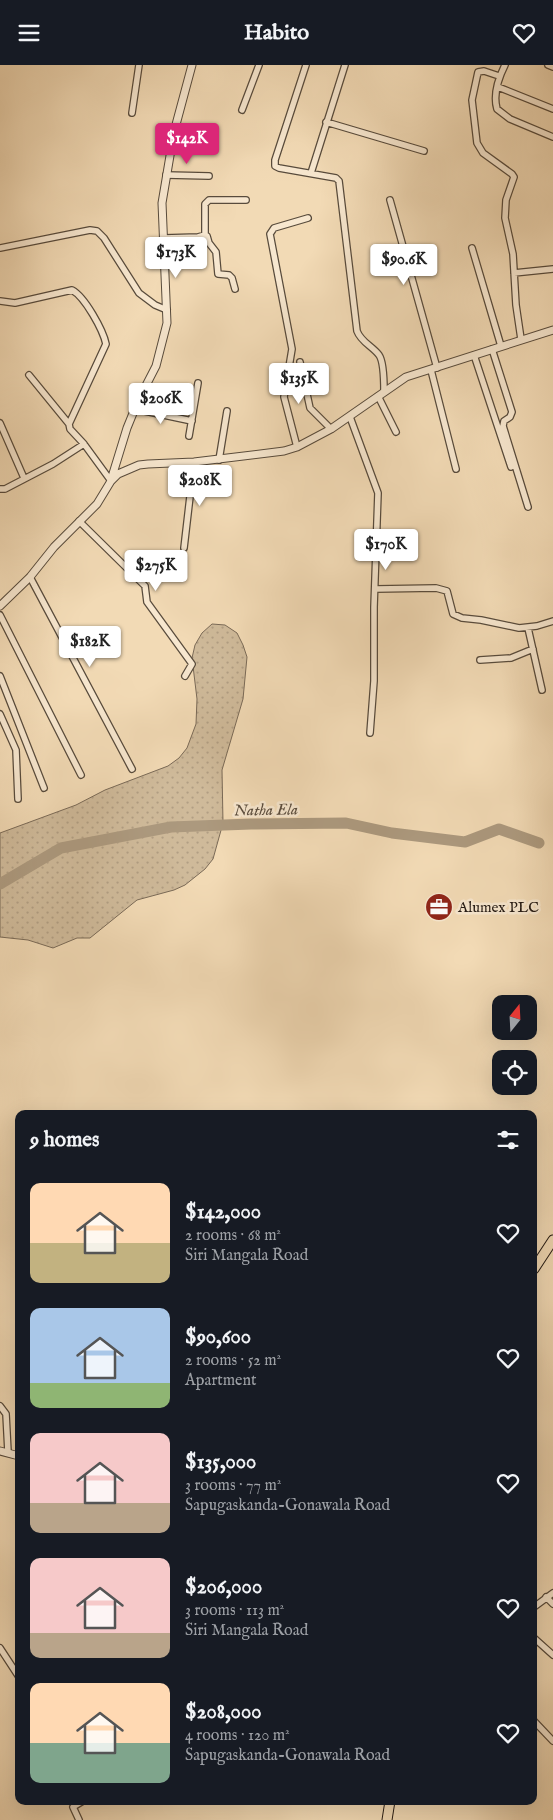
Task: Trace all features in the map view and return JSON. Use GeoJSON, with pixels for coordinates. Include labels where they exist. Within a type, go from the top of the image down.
{"type":"FeatureCollection","features":[{"type":"Feature","properties":{"kind":"main road"},"geometry":{"type":"LineString","coordinates":[[537,1264],[553,1240]]}},
{"type":"Feature","properties":{"kind":"main road"},"geometry":{"type":"LineString","coordinates":[[387,1820],[389,1805]]}},
{"type":"Feature","properties":{"kind":"street"},"geometry":{"type":"LineString","coordinates":[[132,113],[139,65]]}},
{"type":"Feature","properties":{"kind":"street"},"geometry":{"type":"LineString","coordinates":[[111,481],[127,428],[156,366],[166,323],[162,203],[174,131],[192,65]]}},
{"type":"Feature","properties":{"kind":"street"},"geometry":{"type":"LineString","coordinates":[[242,110],[259,65]]}},
{"type":"Feature","properties":{"kind":"street"},"geometry":{"type":"LineString","coordinates":[[306,65],[275,160],[275,166],[336,178],[339,181],[357,331],[359,337],[381,359],[381,394],[396,432]]}},
{"type":"Feature","properties":{"kind":"street"},"geometry":{"type":"LineString","coordinates":[[311,173],[345,65]]}},
{"type":"Feature","properties":{"kind":"street"},"geometry":{"type":"LineString","coordinates":[[505,65],[499,76],[496,105],[501,113],[553,137]]}},
{"type":"Feature","properties":{"kind":"street"},"geometry":{"type":"LineString","coordinates":[[548,65],[553,67]]}},
{"type":"Feature","properties":{"kind":"street"},"geometry":{"type":"LineString","coordinates":[[499,76],[484,71],[478,72],[472,100],[476,143],[483,153],[514,177],[506,200],[505,218],[513,254],[516,305],[521,339]]}},
{"type":"Feature","properties":{"kind":"street"},"geometry":{"type":"LineString","coordinates":[[498,87],[553,109]]}},
{"type":"Feature","properties":{"kind":"street"},"geometry":{"type":"LineString","coordinates":[[326,122],[424,151]]}},
{"type":"Feature","properties":{"kind":"street"},"geometry":{"type":"LineString","coordinates":[[166,175],[208,176]]}},
{"type":"Feature","properties":{"kind":"street"},"geometry":{"type":"LineString","coordinates":[[235,289],[232,278],[229,275],[218,274],[216,252],[209,243],[208,236],[205,235],[206,201],[246,200]]}},
{"type":"Feature","properties":{"kind":"street"},"geometry":{"type":"LineString","coordinates":[[390,200],[434,369],[456,469]]}},
{"type":"Feature","properties":{"kind":"street"},"geometry":{"type":"LineString","coordinates":[[298,447],[284,397],[292,349],[270,233],[274,227],[308,218]]}},
{"type":"Feature","properties":{"kind":"street"},"geometry":{"type":"LineString","coordinates":[[0,248],[90,230],[97,231],[104,238],[139,293],[155,305],[167,310]]}},
{"type":"Feature","properties":{"kind":"street"},"geometry":{"type":"LineString","coordinates":[[164,238],[205,235]]}},
{"type":"Feature","properties":{"kind":"street"},"geometry":{"type":"LineString","coordinates":[[472,248],[501,346]]}},
{"type":"Feature","properties":{"kind":"street"},"geometry":{"type":"LineString","coordinates":[[514,273],[553,269]]}},
{"type":"Feature","properties":{"kind":"street"},"geometry":{"type":"LineString","coordinates":[[0,301],[16,303],[72,290],[79,294],[99,327],[106,344],[69,424]]}},
{"type":"Feature","properties":{"kind":"street"},"geometry":{"type":"LineString","coordinates":[[0,606],[30,577],[97,503],[111,481],[118,474],[138,465],[219,460],[273,453],[298,447],[350,417],[406,377],[553,330]]}},
{"type":"Feature","properties":{"kind":"street"},"geometry":{"type":"LineString","coordinates":[[492,349],[512,412],[510,417],[504,421],[503,426],[528,507]]}},
{"type":"Feature","properties":{"kind":"street"},"geometry":{"type":"LineString","coordinates":[[474,355],[511,467]]}},
{"type":"Feature","properties":{"kind":"street"},"geometry":{"type":"LineString","coordinates":[[300,362],[310,408],[331,429]]}},
{"type":"Feature","properties":{"kind":"street"},"geometry":{"type":"LineString","coordinates":[[29,375],[69,424],[70,429],[84,444],[111,481]]}},
{"type":"Feature","properties":{"kind":"street"},"geometry":{"type":"LineString","coordinates":[[189,435],[198,383]]}},
{"type":"Feature","properties":{"kind":"street"},"geometry":{"type":"LineString","coordinates":[[135,409],[192,421]]}},
{"type":"Feature","properties":{"kind":"street"},"geometry":{"type":"LineString","coordinates":[[219,460],[228,411]]}},
{"type":"Feature","properties":{"kind":"street"},"geometry":{"type":"LineString","coordinates":[[350,417],[378,493],[374,681],[370,733]]}},
{"type":"Feature","properties":{"kind":"street"},"geometry":{"type":"LineString","coordinates":[[0,423],[24,478]]}},
{"type":"Feature","properties":{"kind":"street"},"geometry":{"type":"LineString","coordinates":[[0,489],[5,489],[53,464],[84,444]]}},
{"type":"Feature","properties":{"kind":"street"},"geometry":{"type":"LineString","coordinates":[[184,548],[194,462]]}},
{"type":"Feature","properties":{"kind":"street"},"geometry":{"type":"LineString","coordinates":[[79,521],[145,586],[147,603],[192,664],[185,676]]}},
{"type":"Feature","properties":{"kind":"street"},"geometry":{"type":"LineString","coordinates":[[30,577],[132,769]]}},
{"type":"Feature","properties":{"kind":"street"},"geometry":{"type":"LineString","coordinates":[[376,589],[442,589],[446,591],[451,610],[456,617],[519,628],[528,628],[553,621]]}},
{"type":"Feature","properties":{"kind":"street"},"geometry":{"type":"LineString","coordinates":[[0,615],[81,775]]}},
{"type":"Feature","properties":{"kind":"street"},"geometry":{"type":"LineString","coordinates":[[528,628],[542,690]]}},
{"type":"Feature","properties":{"kind":"street"},"geometry":{"type":"LineString","coordinates":[[480,660],[511,659],[533,649]]}},
{"type":"Feature","properties":{"kind":"street"},"geometry":{"type":"LineString","coordinates":[[0,676],[44,788]]}},
{"type":"Feature","properties":{"kind":"street"},"geometry":{"type":"LineString","coordinates":[[0,714],[16,750],[18,799]]}},
{"type":"Feature","properties":{"kind":"street"},"geometry":{"type":"LineString","coordinates":[[0,1406],[6,1415],[8,1452]]}},
{"type":"Feature","properties":{"kind":"street"},"geometry":{"type":"LineString","coordinates":[[0,1451],[15,1455]]}},
{"type":"Feature","properties":{"kind":"street"},"geometry":{"type":"LineString","coordinates":[[537,1604],[553,1593]]}},
{"type":"Feature","properties":{"kind":"street"},"geometry":{"type":"LineString","coordinates":[[546,1597],[553,1604]]}},
{"type":"Feature","properties":{"kind":"street"},"geometry":{"type":"LineString","coordinates":[[537,1641],[553,1655]]}},
{"type":"Feature","properties":{"kind":"street"},"geometry":{"type":"LineString","coordinates":[[0,1648],[15,1671]]}},
{"type":"Feature","properties":{"kind":"street"},"geometry":{"type":"LineString","coordinates":[[537,1724],[553,1741]]}},
{"type":"Feature","properties":{"kind":"street"},"geometry":{"type":"LineString","coordinates":[[76,1805],[73,1807],[79,1820]]}},
{"type":"Feature","properties":{"kind":"shaded area"},"geometry":{"type":"Polygon","coordinates":[[[212,624],[225,625],[237,633],[247,657],[243,699],[222,770],[223,823],[213,859],[205,869],[185,885],[137,900],[90,938],[77,938],[53,948],[28,940],[0,937],[0,833],[76,805],[105,790],[168,766],[179,758],[187,748],[196,724],[197,699],[192,658],[195,645],[202,633],[212,624]]]}},
{"type":"Feature","properties":{"kind":"waterway","name":"Natha Ela"},"geometry":{"type":"LineString","coordinates":[[0,884],[61,848],[171,827],[346,823],[392,833],[465,842],[499,829],[539,843]]}},
{"type":"Feature","properties":{"kind":"place","name":"Alumex PLC"},"geometry":{"type":"Point","coordinates":[439,907]}}]}
